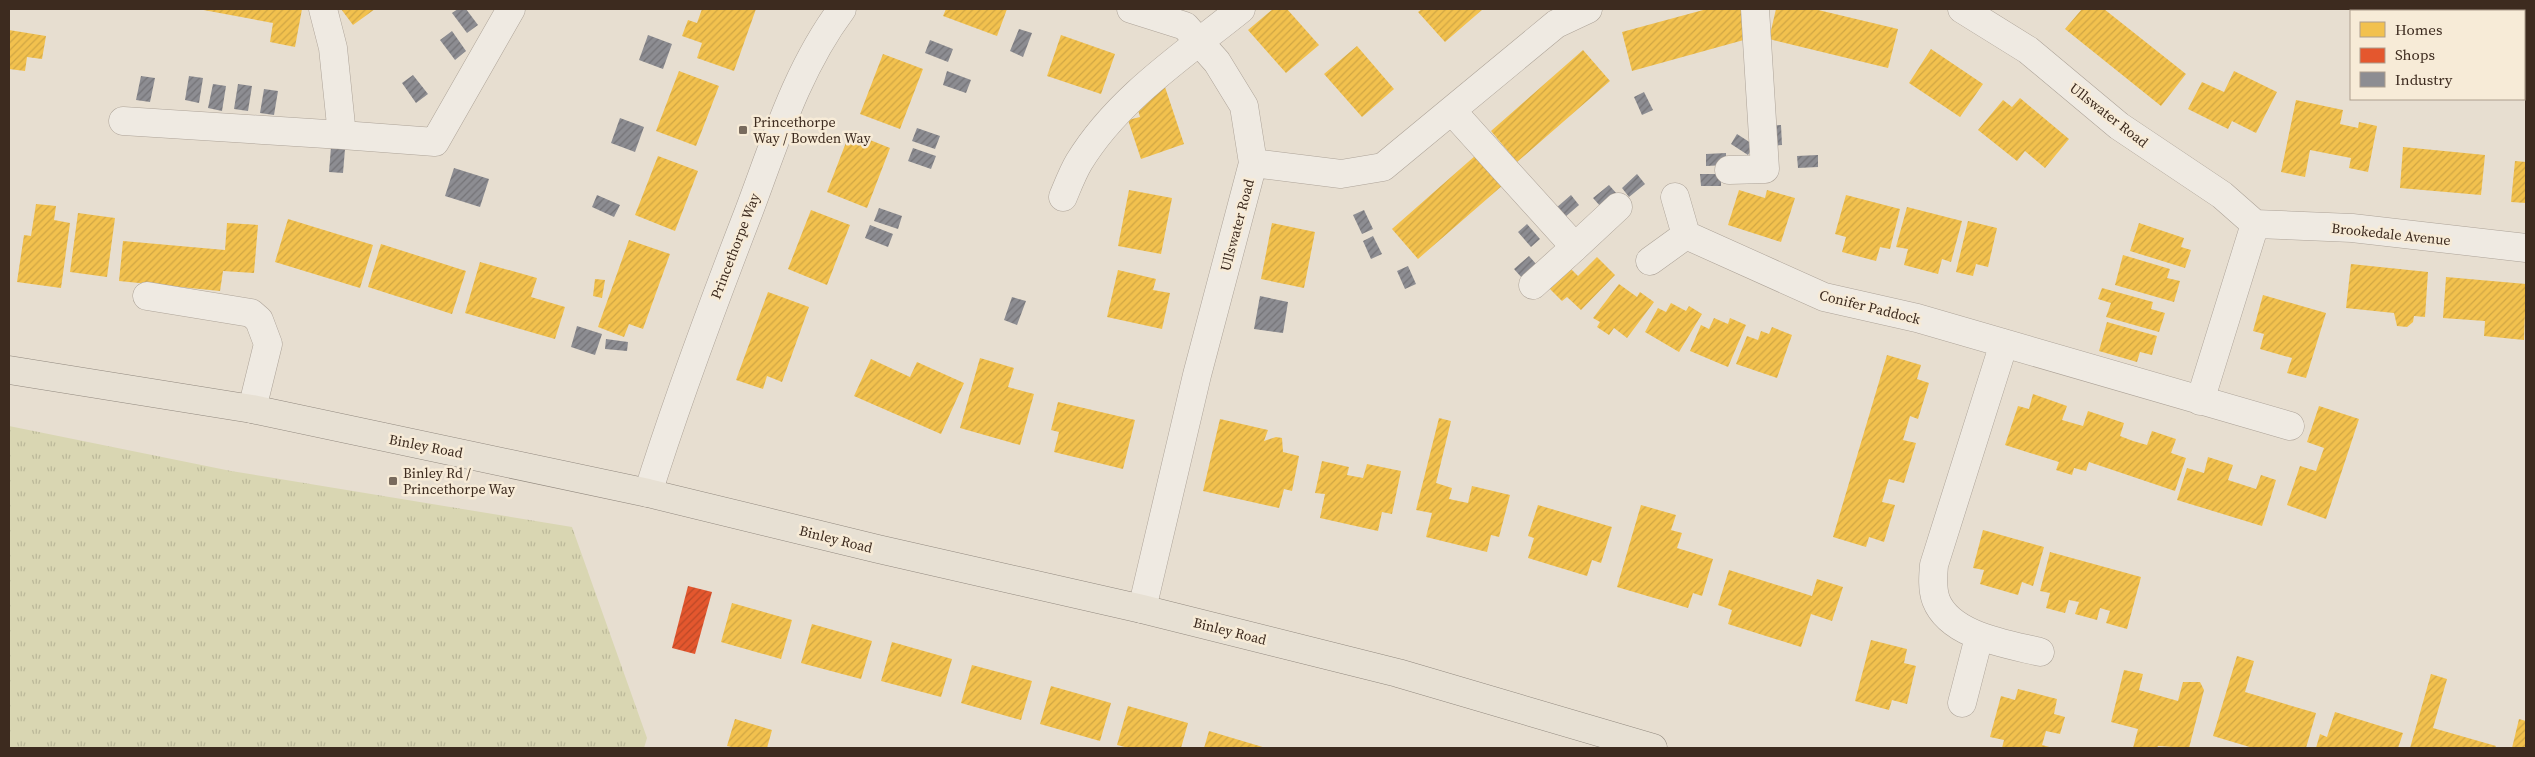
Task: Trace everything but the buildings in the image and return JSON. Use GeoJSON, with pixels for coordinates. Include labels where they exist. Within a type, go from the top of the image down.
{"type":"FeatureCollection","features":[{"type":"Feature","properties":{"kind":"main road","name":"Binley Road"},"geometry":{"type":"LineString","coordinates":[[9,370],[252,409],[648,493],[878,549],[1142,609],[1398,673],[1653,748]]}},
{"type":"Feature","properties":{"kind":"street"},"geometry":{"type":"LineString","coordinates":[[323,9],[333,48],[342,136]]}},
{"type":"Feature","properties":{"kind":"street"},"geometry":{"type":"LineString","coordinates":[[123,121],[435,142],[511,9]]}},
{"type":"Feature","properties":{"kind":"street","name":"Princethorpe Way"},"geometry":{"type":"LineString","coordinates":[[648,493],[677,400],[791,100],[817,48],[842,9]]}},
{"type":"Feature","properties":{"kind":"street"},"geometry":{"type":"LineString","coordinates":[[1131,9],[1185,26],[1217,62],[1244,106],[1254,163]]}},
{"type":"Feature","properties":{"kind":"street"},"geometry":{"type":"LineString","coordinates":[[1063,197],[1079,162],[1100,133],[1136,94],[1241,9]]}},
{"type":"Feature","properties":{"kind":"street"},"geometry":{"type":"LineString","coordinates":[[1729,170],[1777,169],[1755,9]]}},
{"type":"Feature","properties":{"kind":"street","name":"Ullswater Road"},"geometry":{"type":"LineString","coordinates":[[1962,9],[2028,50],[2119,126],[2222,195],[2255,224]]}},
{"type":"Feature","properties":{"kind":"street","name":"Ullswater Road"},"geometry":{"type":"LineString","coordinates":[[1142,609],[1197,375],[1254,163],[1341,174],[1383,167],[1556,24],[1578,11]]}},
{"type":"Feature","properties":{"kind":"street"},"geometry":{"type":"LineString","coordinates":[[1452,111],[1575,247]]}},
{"type":"Feature","properties":{"kind":"street"},"geometry":{"type":"LineString","coordinates":[[1650,261],[1686,235],[1675,196]]}},
{"type":"Feature","properties":{"kind":"street"},"geometry":{"type":"LineString","coordinates":[[1533,285],[1618,207]]}},
{"type":"Feature","properties":{"kind":"street"},"geometry":{"type":"LineString","coordinates":[[2200,401],[2255,224]]}},
{"type":"Feature","properties":{"kind":"street","name":"Brookedale Avenue"},"geometry":{"type":"LineString","coordinates":[[2255,224],[2352,228],[2526,248]]}},
{"type":"Feature","properties":{"kind":"street","name":"Conifer Paddock"},"geometry":{"type":"LineString","coordinates":[[1686,235],[1824,297],[1917,318],[2290,426]]}},
{"type":"Feature","properties":{"kind":"street"},"geometry":{"type":"LineString","coordinates":[[147,296],[250,313],[259,320],[268,344],[252,409]]}},
{"type":"Feature","properties":{"kind":"street"},"geometry":{"type":"LineString","coordinates":[[2004,344],[1934,565],[1933,583],[1936,600],[1951,620],[1979,637],[2040,652]]}},
{"type":"Feature","properties":{"kind":"street"},"geometry":{"type":"LineString","coordinates":[[1962,703],[1979,637]]}},
{"type":"Feature","properties":{"kind":"green space"},"geometry":{"type":"Polygon","coordinates":[[[9,426],[231,471],[572,527],[647,738],[644,748],[9,748],[9,426]]]}},
{"type":"Feature","properties":{"kind":"place","name":"Princethorpe Way / Bowden Way"},"geometry":{"type":"Point","coordinates":[743,130]}},
{"type":"Feature","properties":{"kind":"place","name":"Binley Rd / Princethorpe Way"},"geometry":{"type":"Point","coordinates":[393,481]}}]}
